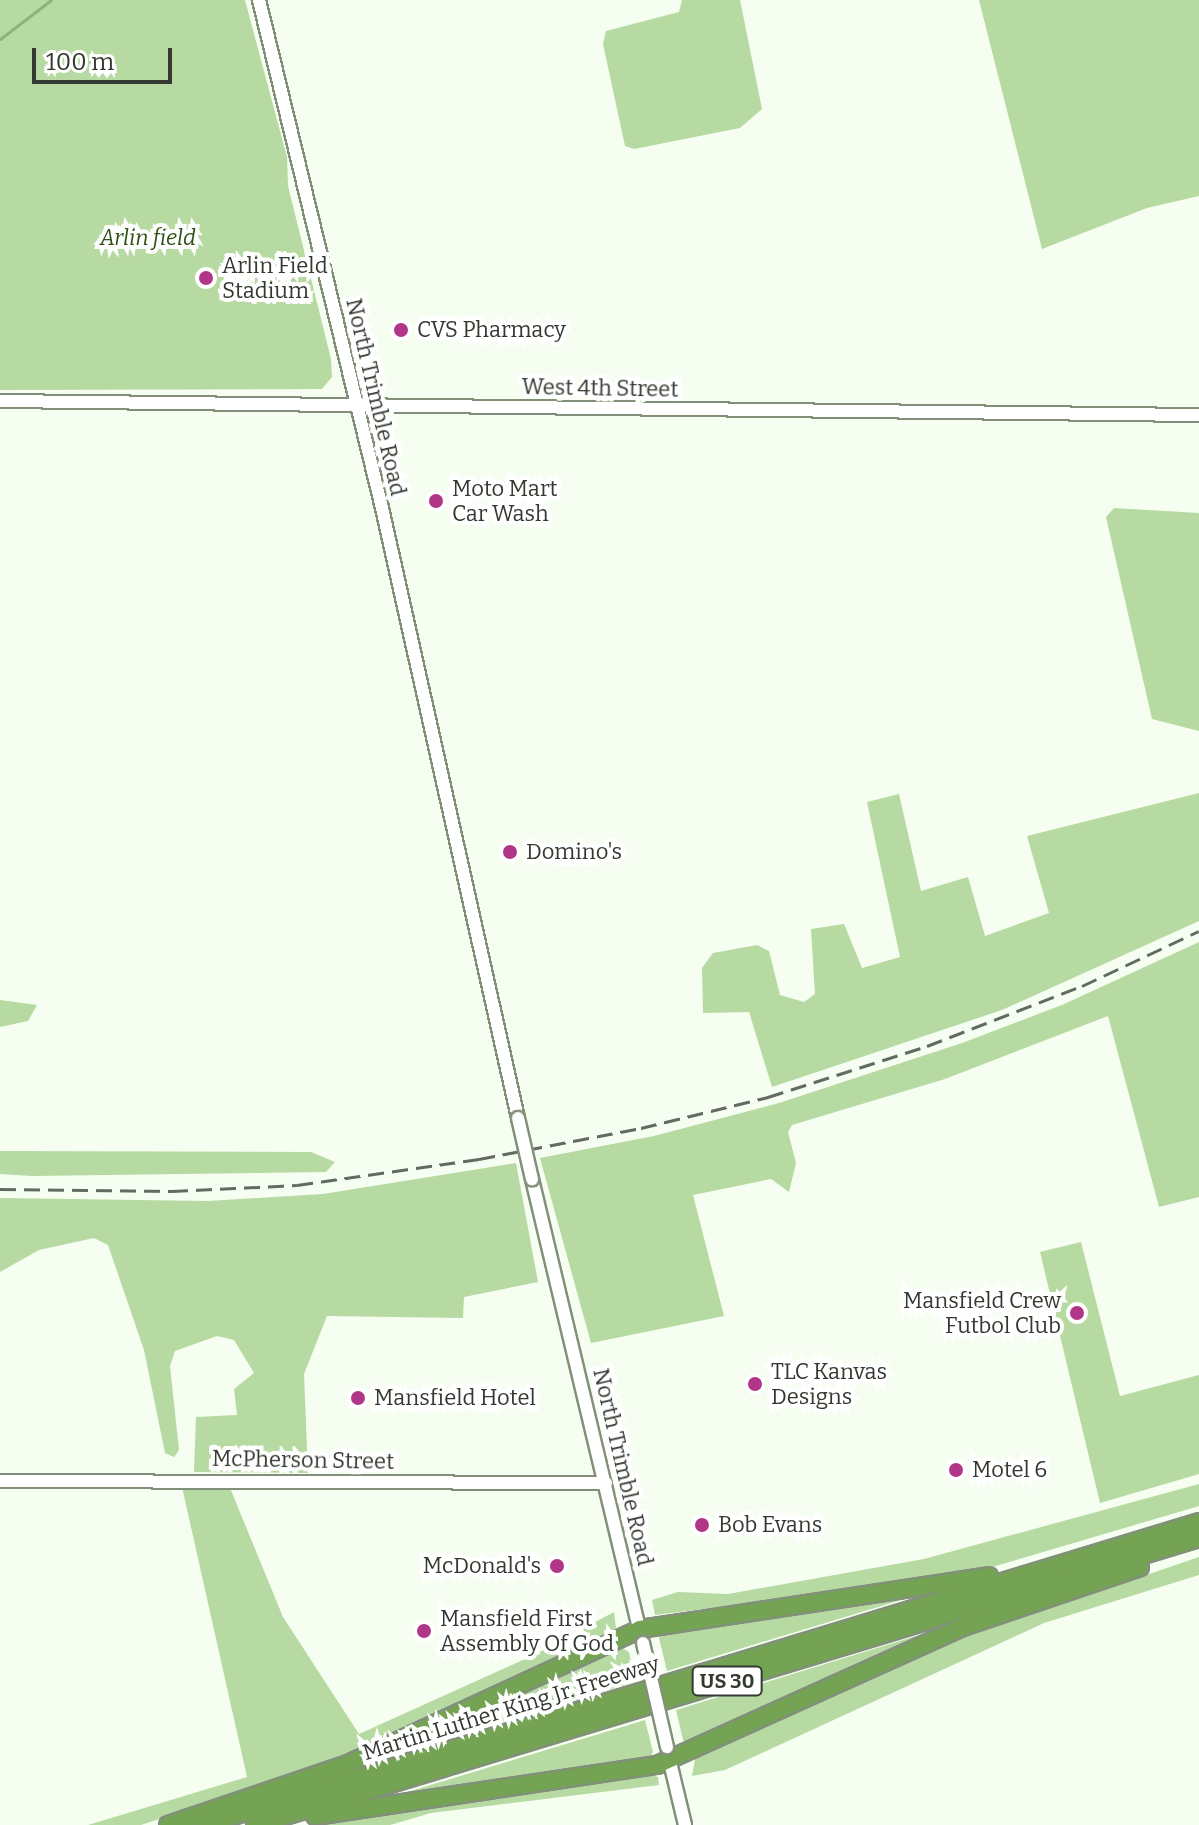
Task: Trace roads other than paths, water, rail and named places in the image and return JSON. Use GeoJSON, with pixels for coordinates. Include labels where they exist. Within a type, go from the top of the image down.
{"type":"FeatureCollection","features":[{"type":"Feature","properties":{"kind":"highway","name":"Martin Luther King Jr. Freeway"},"geometry":{"type":"LineString","coordinates":[[203,1825],[1199,1522]]}},
{"type":"Feature","properties":{"kind":"highway","name":"Martin Luther King Jr. Freeway"},"geometry":{"type":"LineString","coordinates":[[255,1825],[1199,1538]]}},
{"type":"Feature","properties":{"kind":"highway"},"geometry":{"type":"LineString","coordinates":[[168,1825],[348,1764],[641,1636],[946,1585],[1095,1546],[1123,1545]]}},
{"type":"Feature","properties":{"kind":"highway"},"geometry":{"type":"LineString","coordinates":[[283,1825],[401,1800],[668,1754],[960,1628],[1199,1548]]}},
{"type":"Feature","properties":{"kind":"main road","name":"North Trimble Road"},"geometry":{"type":"LineString","coordinates":[[259,0],[407,616],[532,1179],[685,1825]]}},
{"type":"Feature","properties":{"kind":"main road","name":"West 4th Street"},"geometry":{"type":"LineString","coordinates":[[0,401],[1199,415]]}},
{"type":"Feature","properties":{"kind":"main road","name":"McPherson Street"},"geometry":{"type":"LineString","coordinates":[[0,1481],[606,1483]]}},
{"type":"Feature","properties":{"kind":"waterway"},"geometry":{"type":"LineString","coordinates":[[0,39],[51,0]]}},
{"type":"Feature","properties":{"kind":"railway"},"geometry":{"type":"LineString","coordinates":[[0,1189],[172,1191],[297,1185],[479,1159],[641,1128],[768,1097],[927,1046],[1082,986],[1199,931]]}},
{"type":"Feature","properties":{"kind":"place","name":"Arlin Field Stadium"},"geometry":{"type":"Point","coordinates":[206,278]}},
{"type":"Feature","properties":{"kind":"place","name":"CVS Pharmacy"},"geometry":{"type":"Point","coordinates":[401,330]}},
{"type":"Feature","properties":{"kind":"place","name":"Moto Mart Car Wash"},"geometry":{"type":"Point","coordinates":[436,501]}},
{"type":"Feature","properties":{"kind":"place","name":"Domino's"},"geometry":{"type":"Point","coordinates":[510,852]}},
{"type":"Feature","properties":{"kind":"place","name":"Mansfield Crew Futbol Club"},"geometry":{"type":"Point","coordinates":[1077,1313]}},
{"type":"Feature","properties":{"kind":"place","name":"TLC Kanvas Designs"},"geometry":{"type":"Point","coordinates":[755,1384]}},
{"type":"Feature","properties":{"kind":"place","name":"Mansfield Hotel"},"geometry":{"type":"Point","coordinates":[358,1398]}},
{"type":"Feature","properties":{"kind":"place","name":"Motel 6"},"geometry":{"type":"Point","coordinates":[956,1470]}},
{"type":"Feature","properties":{"kind":"place","name":"Bob Evans"},"geometry":{"type":"Point","coordinates":[702,1525]}},
{"type":"Feature","properties":{"kind":"place","name":"McDonald's"},"geometry":{"type":"Point","coordinates":[557,1566]}},
{"type":"Feature","properties":{"kind":"place","name":"Mansfield First Assembly Of God"},"geometry":{"type":"Point","coordinates":[424,1631]}},
{"type":"Feature","properties":{"kind":"park label","name":"Arlin field"},"geometry":{"type":"Point","coordinates":[148,238]}}]}
